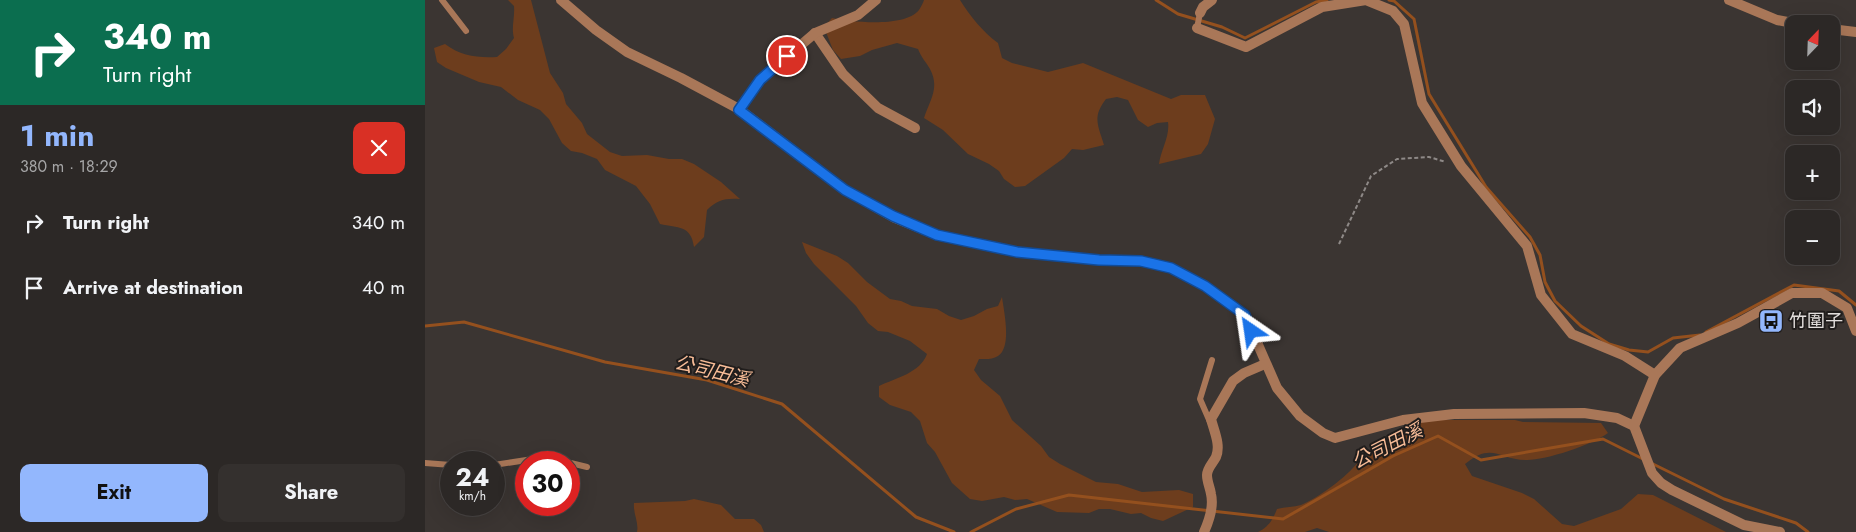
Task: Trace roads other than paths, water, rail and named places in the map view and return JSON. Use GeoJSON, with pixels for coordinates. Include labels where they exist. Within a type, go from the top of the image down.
{"type":"FeatureCollection","features":[{"type":"Feature","properties":{"kind":"street"},"geometry":{"type":"LineString","coordinates":[[561,0],[596,30],[627,52],[681,78],[739,110],[845,190],[893,216],[937,235],[1017,252],[1099,260],[1141,261],[1171,268],[1205,286],[1245,315],[1277,388],[1300,416],[1323,433],[1335,438],[1403,420],[1454,414],[1584,413],[1617,418],[1635,429],[1652,473],[1661,483],[1745,525],[1780,532]]}},
{"type":"Feature","properties":{"kind":"street"},"geometry":{"type":"LineString","coordinates":[[739,110],[760,80],[815,33],[858,15],[876,0]]}},
{"type":"Feature","properties":{"kind":"street"},"geometry":{"type":"LineString","coordinates":[[1200,13],[1203,7],[1212,0]]}},
{"type":"Feature","properties":{"kind":"street"},"geometry":{"type":"LineString","coordinates":[[1197,28],[1246,47],[1322,7],[1366,0],[1393,11],[1404,24],[1422,103],[1461,166],[1527,246],[1541,295],[1572,334],[1625,356],[1655,375]]}},
{"type":"Feature","properties":{"kind":"street"},"geometry":{"type":"LineString","coordinates":[[1729,0],[1785,22]]}},
{"type":"Feature","properties":{"kind":"street"},"geometry":{"type":"LineString","coordinates":[[1840,30],[1856,32]]}},
{"type":"Feature","properties":{"kind":"street"},"geometry":{"type":"LineString","coordinates":[[815,33],[843,74],[878,108],[915,128]]}},
{"type":"Feature","properties":{"kind":"street"},"geometry":{"type":"LineString","coordinates":[[1635,429],[1655,375],[1680,348],[1738,323],[1792,293],[1822,293],[1839,303],[1847,308],[1856,331]]}},
{"type":"Feature","properties":{"kind":"street"},"geometry":{"type":"LineString","coordinates":[[1204,532],[1209,521],[1212,495],[1207,482],[1207,472],[1218,450],[1211,419],[1233,381],[1244,373],[1265,364]]}},
{"type":"Feature","properties":{"kind":"lane"},"geometry":{"type":"LineString","coordinates":[[442,0],[466,30]]}},
{"type":"Feature","properties":{"kind":"lane"},"geometry":{"type":"LineString","coordinates":[[1197,28],[1200,13]]}},
{"type":"Feature","properties":{"kind":"lane"},"geometry":{"type":"LineString","coordinates":[[1213,360],[1200,399],[1213,427]]}},
{"type":"Feature","properties":{"kind":"lane"},"geometry":{"type":"LineString","coordinates":[[505,463],[546,457],[587,467]]}},
{"type":"Feature","properties":{"kind":"lane"},"geometry":{"type":"LineString","coordinates":[[425,463],[440,464]]}},
{"type":"Feature","properties":{"kind":"waterway","name":"公司田溪"},"geometry":{"type":"LineString","coordinates":[[1156,0],[1178,14],[1222,27],[1245,38],[1316,2],[1327,0]]}},
{"type":"Feature","properties":{"kind":"waterway","name":"公司田溪"},"geometry":{"type":"LineString","coordinates":[[1389,0],[1394,1],[1414,19],[1429,94],[1486,187],[1530,237],[1540,255],[1545,282],[1555,301],[1581,326],[1609,344],[1629,350],[1648,352],[1673,338],[1700,335]]}},
{"type":"Feature","properties":{"kind":"waterway","name":"公司田溪"},"geometry":{"type":"LineString","coordinates":[[1706,332],[1794,285],[1839,291],[1856,305]]}},
{"type":"Feature","properties":{"kind":"waterway","name":"公司田溪"},"geometry":{"type":"LineString","coordinates":[[425,326],[464,322],[605,362],[707,380],[782,404],[916,517],[954,532]]}},
{"type":"Feature","properties":{"kind":"waterway","name":"公司田溪"},"geometry":{"type":"LineString","coordinates":[[971,532],[1016,509],[1069,495],[1283,519],[1393,456],[1438,436],[1481,460],[1603,439],[1643,459]]}},
{"type":"Feature","properties":{"kind":"waterway","name":"公司田溪"},"geometry":{"type":"LineString","coordinates":[[1651,463],[1724,499],[1796,523],[1808,532]]}},
{"type":"Feature","properties":{"kind":"place","name":"竹圍子"},"geometry":{"type":"Point","coordinates":[1771,321]}}]}
